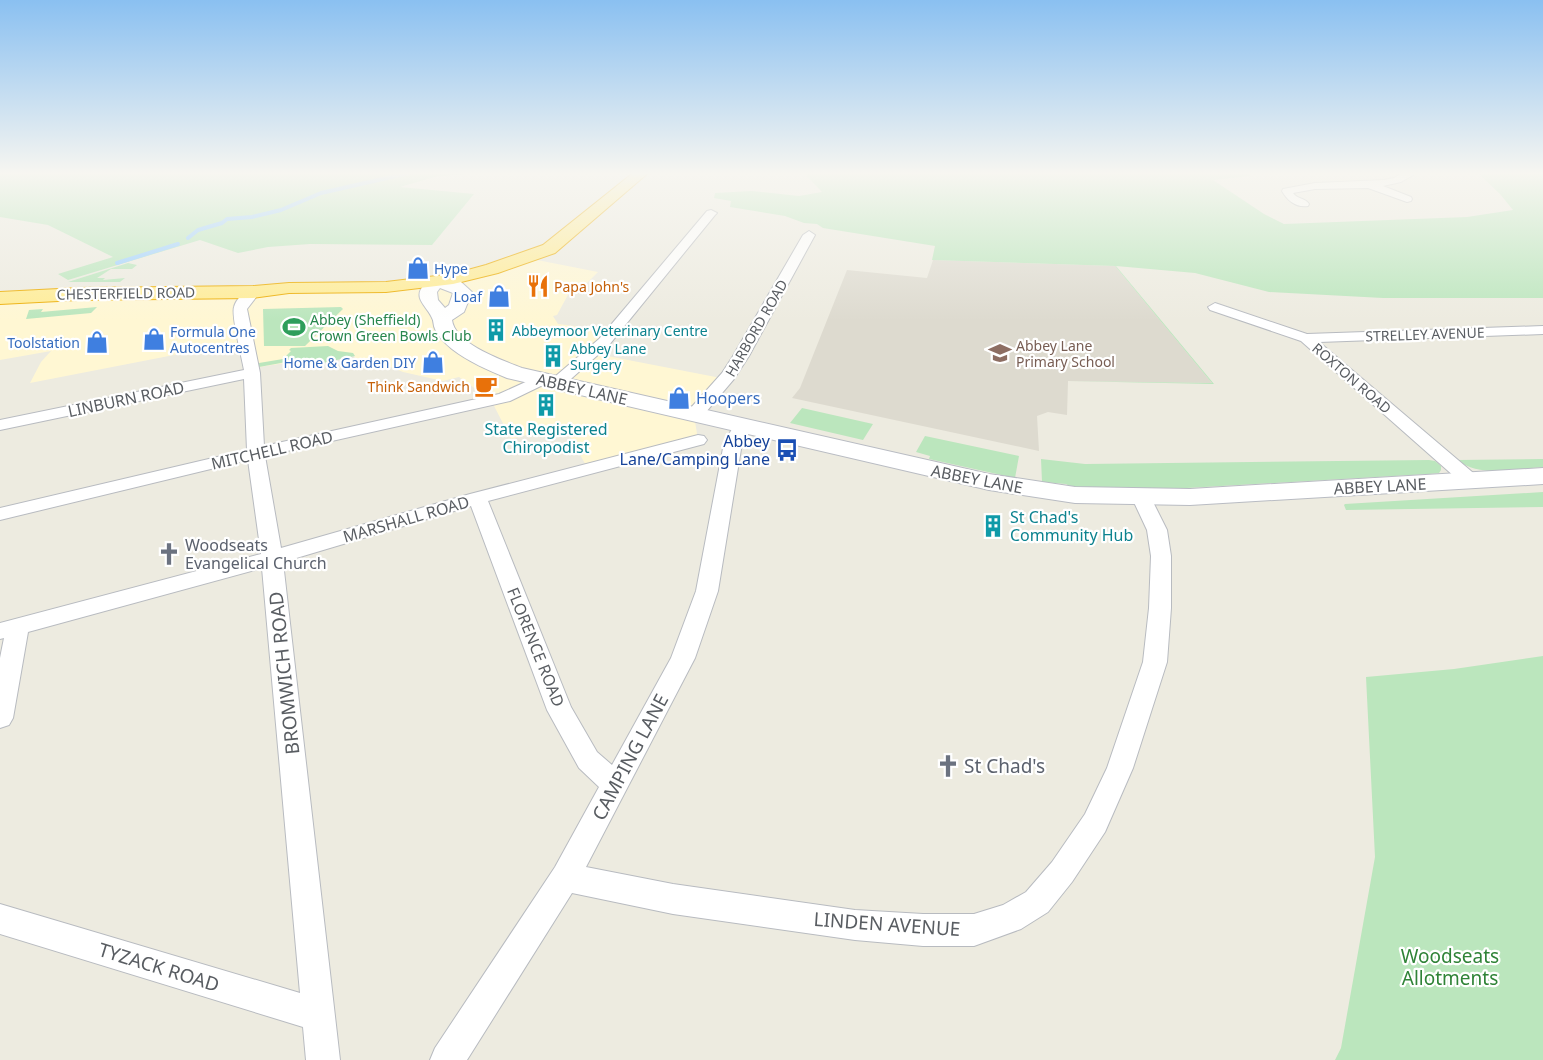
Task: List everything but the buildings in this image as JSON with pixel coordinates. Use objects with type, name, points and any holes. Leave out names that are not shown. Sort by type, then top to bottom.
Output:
[{"type":"highway","points":[[432,289],[460,289],[489,281],[523,268],[540,259],[581,222]]},
{"type":"highway","points":[[432,289],[549,249]]},
{"type":"highway","name":"CHESTERFIELD ROAD","points":[[0,298],[78,294],[253,292],[281,296],[432,289]]},
{"type":"main road","name":"ABBEY LANE","points":[[432,289],[430,303],[442,319],[445,331],[479,358],[515,373],[998,484],[1074,495],[1142,498],[1190,497],[1543,476]]},
{"type":"main road","points":[[442,319],[457,308],[463,292],[460,289]]},
{"type":"street","name":"MITCHELL ROAD","points":[[0,514],[256,453],[504,398],[549,382],[609,336],[704,222]]},
{"type":"street","name":"HARBORD ROAD","points":[[694,415],[728,376],[741,356],[809,235]]},
{"type":"street","name":"BROMWICH ROAD","points":[[253,292],[243,302],[240,309],[252,373],[256,453],[272,558],[323,1060]]},
{"type":"street","name":"ROXTON ROAD","points":[[1215,307],[1306,338],[1470,481]]},
{"type":"street","name":"STRELLEY AVENUE","points":[[1306,338],[1543,330]]},
{"type":"street","name":"LINBURN ROAD","points":[[0,426],[252,373]]},
{"type":"street","name":"CAMPING LANE","points":[[447,1060],[565,877],[683,658],[707,591],[733,444],[742,426]]},
{"type":"street","name":"MARSHALL ROAD","points":[[9,629],[272,558],[477,498],[698,440]]},
{"type":"street","name":"FLORENCE ROAD","points":[[477,498],[560,710],[588,760],[615,784]]},
{"type":"street","name":"LINDEN AVENUE","points":[[565,877],[673,899],[855,925],[923,930],[974,930],[1010,918],[1037,902],[1062,872],[1095,823],[1120,768],[1155,662],[1160,608],[1161,556],[1157,530],[1142,498]]},
{"type":"street","points":[[0,718],[9,629]]},
{"type":"street","name":"TYZACK ROAD","points":[[0,919],[318,1015]]},
{"type":"shaded area","points":[[527,258],[598,272],[578,292],[570,291],[557,315],[553,316],[558,324],[614,331],[592,353],[726,379],[694,415],[698,440],[588,469],[564,426],[511,439],[491,400],[459,377],[443,381],[403,372],[388,366],[356,361],[353,353],[259,367],[246,341],[30,383],[41,362],[51,351],[0,360],[0,298],[419,288],[457,282]]},
{"type":"shaded area","name":"Abbey Lane Primary School","points":[[933,260],[1115,266],[1212,383],[1068,381],[1067,415],[1048,412],[1037,416],[1039,451],[792,398],[800,388],[847,270],[927,278]]},
{"type":"green space","points":[[33,222],[451,222],[432,245],[310,244],[268,247],[238,253],[200,240],[68,280],[58,274],[113,257],[48,225]]},
{"type":"green space","points":[[803,222],[1281,222],[1284,224],[1543,222],[1543,298],[1383,298],[1269,292],[1195,273],[1116,266],[1214,384],[1067,381],[1212,383],[1115,266],[932,260],[935,246],[823,228],[817,224]]},
{"type":"green space","points":[[128,263],[137,265],[132,269],[111,269],[97,278],[105,278],[103,280],[125,278],[120,282],[68,282]]},
{"type":"green space","points":[[97,307],[91,313],[26,319],[29,310],[43,309],[41,312]]},
{"type":"green space","name":"Abbey (Sheffield) Crown Green Bowls Club","points":[[341,307],[343,309],[305,346],[264,346],[263,309]]},
{"type":"green space","points":[[328,346],[338,351],[353,353],[355,356],[295,369],[292,361],[259,367],[259,363],[283,359],[291,351],[289,350],[291,348]]},
{"type":"green space","points":[[802,408],[873,424],[863,440],[790,423]]},
{"type":"green space","points":[[925,436],[1019,456],[1015,478],[929,459],[930,456],[916,452]]},
{"type":"green space","points":[[1041,459],[1085,464],[1429,460],[1435,461],[1441,466],[1441,470],[1439,473],[1429,474],[1119,492],[1075,489],[1066,484],[1042,482]]},
{"type":"green space","points":[[1543,459],[1543,467],[1498,471],[1476,469],[1466,466],[1457,460]]},
{"type":"green space","points":[[1543,492],[1543,507],[1346,510],[1344,505],[1345,504]]},
{"type":"green space","name":"Woodseats Allotments","points":[[1543,656],[1543,1060],[1335,1060],[1341,1048],[1375,857],[1366,677],[1454,669]]},
{"type":"waterway","points":[[188,238],[198,230],[223,222]]},
{"type":"waterway","points":[[117,263],[178,244]]},
{"type":"place","name":"Hype","points":[[418,268]]},
{"type":"place","name":"Papa John's","points":[[538,286]]},
{"type":"place","name":"Loaf","points":[[499,296]]},
{"type":"place","name":"Abbey (Sheffield) Crown Green Bowls Club","points":[[294,327]]},
{"type":"place","name":"Abbeymoor Veterinary Centre","points":[[496,330]]},
{"type":"place","name":"Formula One Autocentres","points":[[154,339]]},
{"type":"place","name":"Toolstation","points":[[97,342]]},
{"type":"place","name":"Abbey Lane Primary School","points":[[1000,353]]},
{"type":"place","name":"Abbey Lane Surgery","points":[[553,356]]},
{"type":"place","name":"Home & Garden DIY","points":[[433,362]]},
{"type":"place","name":"Think Sandwich","points":[[486,386]]},
{"type":"place","name":"Hoopers","points":[[679,398]]},
{"type":"place","name":"State Registered Chiropodist","points":[[546,405]]},
{"type":"place","name":"Abbey Lane/Camping Lane","points":[[787,450]]},
{"type":"place","name":"St Chad's Community Hub","points":[[993,526]]},
{"type":"place","name":"Woodseats Evangelical Church","points":[[169,554]]},
{"type":"place","name":"St Chad's","points":[[948,766]]}]
